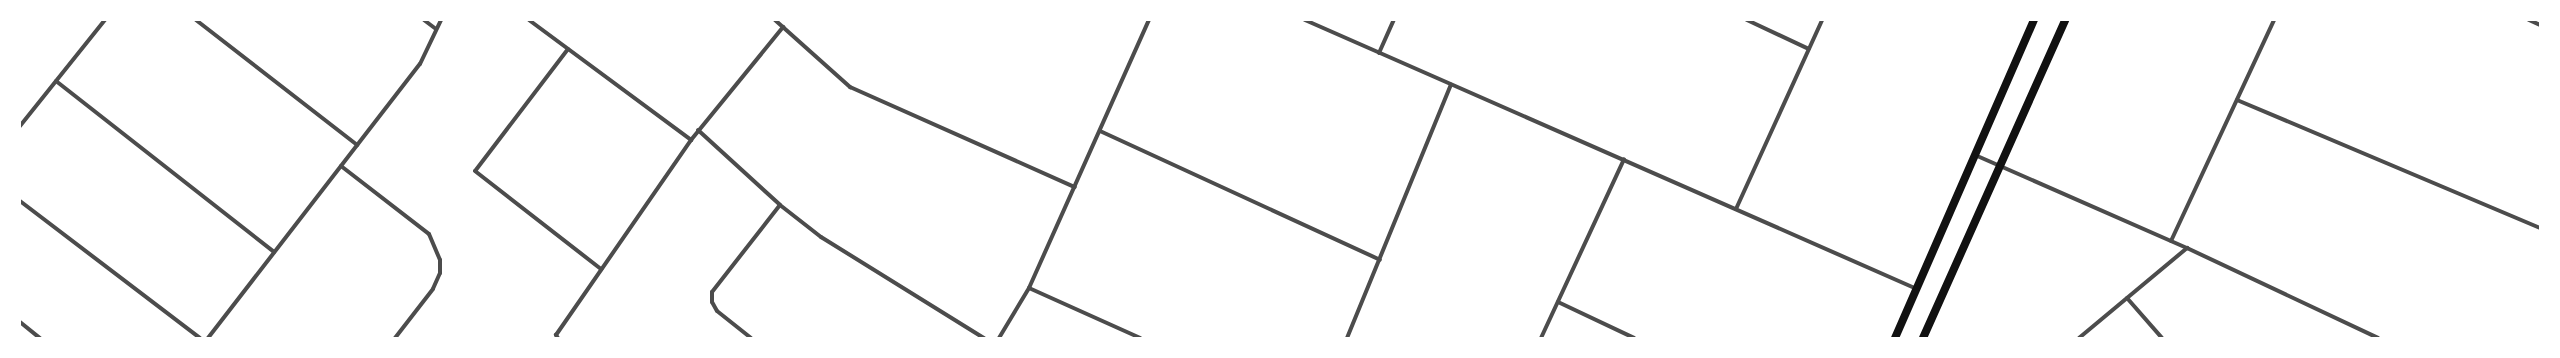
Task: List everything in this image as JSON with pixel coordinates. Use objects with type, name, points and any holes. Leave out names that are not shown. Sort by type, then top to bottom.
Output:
[{"type":"main road","points":[[1895,338],[2034,20]]},
{"type":"main road","points":[[1923,338],[2065,20]]},
{"type":"street","points":[[20,126],[105,20]]},
{"type":"street","points":[[196,20],[357,145]]},
{"type":"street","points":[[424,20],[436,29]]},
{"type":"street","points":[[208,338],[420,64],[441,20]]},
{"type":"street","points":[[529,20],[691,140]]},
{"type":"street","points":[[775,20],[850,87],[1075,187]]},
{"type":"street","points":[[999,338],[1029,288],[1149,20]]},
{"type":"street","points":[[1305,20],[1917,289]]},
{"type":"street","points":[[1380,53],[1394,20]]},
{"type":"street","points":[[1747,20],[1809,49]]},
{"type":"street","points":[[1736,209],[1822,20]]},
{"type":"street","points":[[2171,241],[2274,20]]},
{"type":"street","points":[[2529,20],[2540,25]]},
{"type":"street","points":[[558,338],[556,336],[601,269],[698,130],[783,27]]},
{"type":"street","points":[[568,49],[475,171],[601,269]]},
{"type":"street","points":[[56,81],[274,252]]},
{"type":"street","points":[[1347,338],[1451,84]]},
{"type":"street","points":[[2237,100],[2540,228]]},
{"type":"street","points":[[698,130],[780,205],[821,237],[984,338]]},
{"type":"street","points":[[1100,131],[1380,260]]},
{"type":"street","points":[[1975,155],[2187,248],[2378,338]]},
{"type":"street","points":[[1542,338],[1624,160]]},
{"type":"street","points":[[342,166],[429,234],[440,260],[440,273],[433,289],[395,338]]},
{"type":"street","points":[[20,201],[200,338]]},
{"type":"street","points":[[751,338],[717,311],[712,302],[712,292],[780,205]]},
{"type":"street","points":[[2079,338],[2187,248]]},
{"type":"street","points":[[1029,288],[1140,338]]},
{"type":"street","points":[[2127,298],[2162,338]]},
{"type":"street","points":[[1558,302],[1634,338]]},
{"type":"street","points":[[20,322],[40,338]]}]
